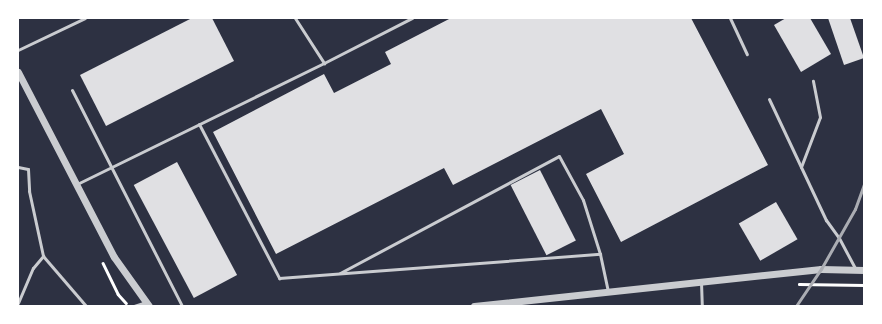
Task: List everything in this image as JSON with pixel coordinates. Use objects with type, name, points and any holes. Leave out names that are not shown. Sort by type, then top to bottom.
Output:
[{"type":"street","points":[[18,72],[114,256],[148,304]]},
{"type":"street","points":[[474,306],[821,269],[864,270]]},
{"type":"lane","points":[[18,50],[85,18]]},
{"type":"lane","points":[[295,18],[324,64]]},
{"type":"lane","points":[[76,184],[324,64],[412,18]]},
{"type":"lane","points":[[730,18],[747,54]]},
{"type":"lane","points":[[801,167],[820,117],[812,81]]},
{"type":"lane","points":[[72,90],[182,306]]},
{"type":"lane","points":[[769,99],[826,220],[839,238],[856,270]]},
{"type":"lane","points":[[199,124],[279,278],[600,254]]},
{"type":"lane","points":[[339,274],[559,156],[583,200],[600,254],[608,292]]},
{"type":"lane","points":[[18,168],[28,169],[29,191],[43,256],[86,306]]},
{"type":"lane","points":[[18,303],[33,268],[43,256]]},
{"type":"lane","points":[[701,282],[702,306]]},
{"type":"lane","points":[[134,306],[148,304]]},
{"type":"building","points":[[192,18],[212,18],[234,61],[106,126],[80,75]]},
{"type":"building","points":[[451,18],[691,18],[768,165],[621,242],[586,174],[624,154],[601,109],[453,185],[444,168],[276,254],[213,132],[324,74],[334,93],[391,64],[385,52]]},
{"type":"building","points":[[786,18],[810,18],[831,54],[801,72],[774,25]]},
{"type":"building","points":[[828,18],[850,18],[864,58],[844,65]]},
{"type":"building","points":[[177,162],[237,275],[194,298],[134,185]]},
{"type":"building","points":[[540,170],[576,240],[546,255],[511,185]]},
{"type":"building","points":[[776,202],[798,239],[760,261],[739,224]]},
{"type":"railway","points":[[796,306],[821,269],[855,209],[864,184]]}]
